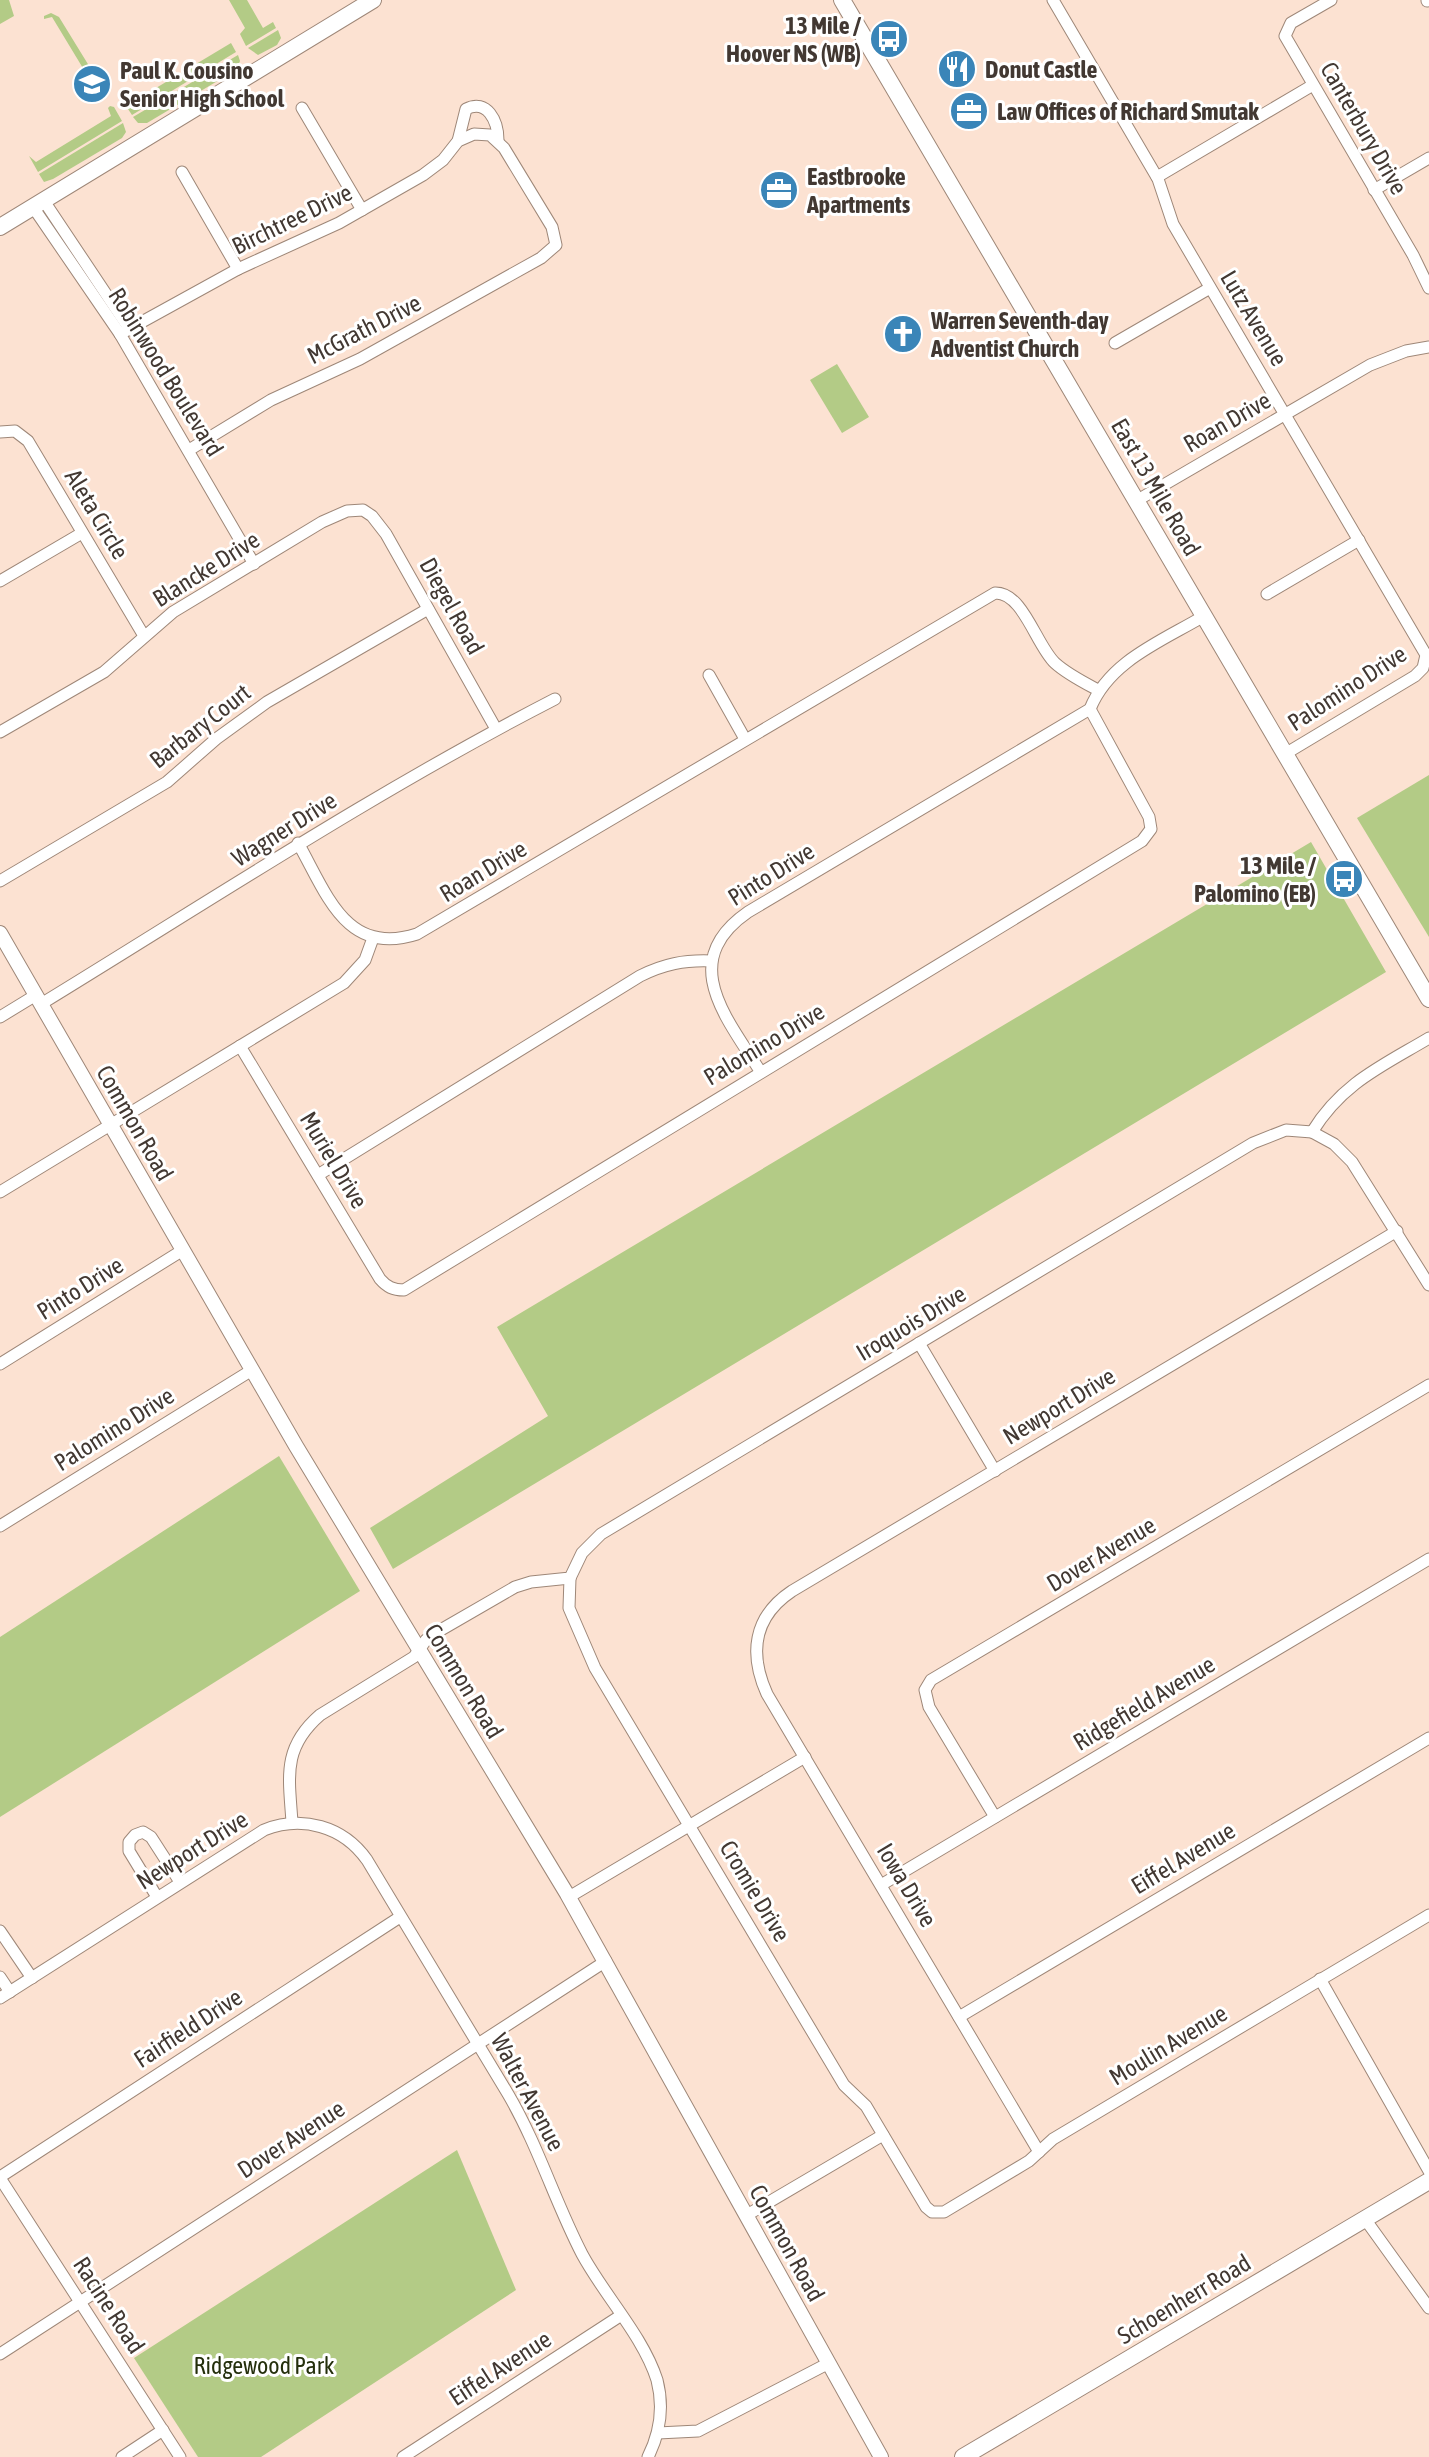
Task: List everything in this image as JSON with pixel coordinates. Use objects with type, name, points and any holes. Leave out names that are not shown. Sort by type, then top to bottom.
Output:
[{"type":"main road","points":[[0,227],[373,0]]},
{"type":"main road","name":"East 13 Mile Road","points":[[842,0],[1429,999]]},
{"type":"main road","name":"Schoenherr Road","points":[[963,2457],[1429,2181]]},
{"type":"street","name":"Lutz Avenue","points":[[1053,0],[1157,177],[1170,217],[1210,288],[1426,655]]},
{"type":"street","name":"Canterbury Drive","points":[[1331,0],[1291,23],[1285,33],[1287,40],[1413,255],[1429,288]]},
{"type":"street","points":[[1157,177],[1313,85]]},
{"type":"street","points":[[458,141],[466,109],[477,105],[484,107],[492,118],[498,130],[498,140]]},
{"type":"street","points":[[302,108],[362,210]]},
{"type":"street","name":"Birchtree Drive","points":[[125,332],[238,269],[362,210],[434,168],[458,141],[474,134],[490,135],[498,140]]},
{"type":"street","name":"McGrath Drive","points":[[189,450],[271,400],[360,359],[415,329],[541,258],[556,245],[552,227],[498,140]]},
{"type":"street","points":[[1374,190],[1429,158]]},
{"type":"street","points":[[182,172],[238,269]]},
{"type":"street","name":"Robinwood Boulevard","points":[[38,204],[125,332],[254,564]]},
{"type":"street","points":[[1115,343],[1210,288]]},
{"type":"street","name":"Roan Drive","points":[[1136,501],[1370,365],[1406,351],[1429,347]]},
{"type":"street","name":"Aleta Circle","points":[[0,432],[15,431],[28,441],[144,636]]},
{"type":"street","name":"Blancke Drive","points":[[0,732],[104,672],[173,612],[322,522],[347,511],[363,510]]},
{"type":"street","name":"Diegel Road","points":[[363,510],[386,534],[496,729]]},
{"type":"street","points":[[0,581],[82,533]]},
{"type":"street","points":[[1267,594],[1359,540]]},
{"type":"street","name":"Roan Drive","points":[[373,938],[406,938],[429,929],[985,597],[1004,593],[1016,603],[1053,662],[1098,690]]},
{"type":"street","name":"Barbary Court","points":[[0,881],[167,782],[216,739],[267,702],[428,609]]},
{"type":"street","points":[[1090,709],[1109,675],[1204,616]]},
{"type":"street","name":"Palomino Drive","points":[[1285,754],[1415,676],[1423,668],[1426,655]]},
{"type":"street","points":[[709,675],[745,739]]},
{"type":"street","name":"Wagner Drive","points":[[0,1017],[38,1000],[168,928],[298,843],[496,729],[555,699]]},
{"type":"street","name":"Palomino Drive","points":[[395,1290],[415,1284],[760,1071],[1134,847],[1151,829],[1146,810],[1090,709]]},
{"type":"street","name":"Pinto Drive","points":[[711,961],[725,931],[748,912],[1090,709]]},
{"type":"street","points":[[0,1192],[344,983],[365,960],[373,938],[355,930],[339,914],[298,843]]},
{"type":"street","name":"Common Road","points":[[0,933],[252,1370],[606,1961],[881,2457]]},
{"type":"street","points":[[318,1175],[640,976],[672,963],[711,961],[714,994],[760,1071]]},
{"type":"street","points":[[1429,1038],[1347,1087],[1325,1110],[1312,1132],[1334,1144],[1348,1157],[1429,1285]]},
{"type":"street","name":"Muriel Drive","points":[[240,1046],[380,1279],[395,1290]]},
{"type":"street","name":"Iroquois Drive","points":[[570,1578],[582,1553],[601,1534],[1265,1136],[1286,1130],[1312,1132]]},
{"type":"street","name":"Newport Drive","points":[[759,1634],[767,1615],[786,1595],[1397,1231]]},
{"type":"street","name":"Pinto Drive","points":[[0,1364],[183,1250]]},
{"type":"street","points":[[919,1343],[995,1471]]},
{"type":"street","name":"Palomino Drive","points":[[0,1526],[252,1370]]},
{"type":"street","name":"Dover Avenue","points":[[995,1817],[929,1707],[925,1690],[931,1680],[1429,1385]]},
{"type":"street","name":"Ridgefield Avenue","points":[[881,1885],[1429,1559]]},
{"type":"street","points":[[292,1822],[290,1759],[307,1727],[320,1715],[414,1657],[426,1640],[510,1589],[531,1582],[570,1578]]},
{"type":"street","name":"Cromie Drive","points":[[570,1578],[569,1608],[589,1656],[844,2085],[866,2106],[926,2207],[932,2212]]},
{"type":"street","name":"Iowa Drive","points":[[759,1634],[756,1651],[759,1676],[1039,2152]]},
{"type":"street","name":"Eiffel Avenue","points":[[959,2017],[1429,1738]]},
{"type":"street","points":[[569,1897],[805,1757]]},
{"type":"street","name":"Newport Drive","points":[[5,1995],[251,1837],[292,1822]]},
{"type":"street","name":"Walter Avenue","points":[[292,1822],[327,1828],[353,1844],[367,1860],[478,2044],[521,2117],[580,2250],[649,2360],[657,2381],[658,2433]]},
{"type":"street","points":[[157,1897],[129,1851],[129,1842],[135,1835],[143,1832],[151,1837],[180,1882]]},
{"type":"street","name":"Moulin Avenue","points":[[932,2212],[947,2210],[1026,2163],[1053,2139],[1429,1915]]},
{"type":"street","name":"Fairfield Drive","points":[[0,2177],[400,1917]]},
{"type":"street","points":[[0,1931],[32,1978]]},
{"type":"street","name":"Dover Avenue","points":[[0,2354],[606,1961]]},
{"type":"street","points":[[0,1977],[5,1995]]},
{"type":"street","points":[[1320,1979],[1429,2171]]},
{"type":"street","points":[[747,2215],[883,2135]]},
{"type":"street","name":"Racine Road","points":[[0,2177],[180,2457]]},
{"type":"street","points":[[1365,2219],[1429,2308]]},
{"type":"street","name":"Eiffel Avenue","points":[[403,2457],[620,2316]]},
{"type":"street","points":[[648,2457],[658,2433],[698,2431],[829,2363]]},
{"type":"street","points":[[122,2457],[163,2430]]},
{"type":"green space","points":[[0,0],[9,0],[14,16],[0,24]]},
{"type":"green space","points":[[229,0],[247,0],[263,28],[273,22],[276,28],[246,46],[240,34],[245,28]]},
{"type":"green space","points":[[51,13],[59,17],[102,87],[104,94],[101,98],[52,17],[44,19]]},
{"type":"green space","points":[[278,30],[281,38],[277,45],[258,55],[248,48]]},
{"type":"green space","points":[[231,43],[236,52],[132,115],[126,106]]},
{"type":"green space","points":[[238,55],[240,61],[236,70],[147,123],[138,123],[133,117]]},
{"type":"green space","points":[[110,106],[114,107],[122,121],[38,172],[29,156],[36,162],[111,116]]},
{"type":"green space","points":[[123,123],[126,132],[122,138],[44,182],[39,174]]},
{"type":"green space","points":[[837,364],[869,417],[842,433],[810,380]]},
{"type":"green space","points":[[1429,775],[1429,937],[1357,818]]},
{"type":"green space","points":[[1311,842],[1386,972],[393,1569],[370,1528],[548,1416],[497,1327]]},
{"type":"green space","points":[[279,1456],[360,1591],[0,1817],[0,1637]]},
{"type":"green space","name":"Ridgewood Park","points":[[457,2150],[516,2290],[261,2457],[198,2457],[134,2358]]},
{"type":"place","name":"13 Mile / Hoover NS (WB)","points":[[889,39]]},
{"type":"place","name":"Donut Castle","points":[[957,69]]},
{"type":"place","name":"Paul K. Cousino Senior High School","points":[[92,84]]},
{"type":"place","name":"Law Offices of Richard Smutak","points":[[969,111]]},
{"type":"place","name":"Eastbrooke Apartments","points":[[779,190]]},
{"type":"place","name":"Warren Seventh-day Adventist Church","points":[[903,334]]},
{"type":"place","name":"13 Mile / Palomino (EB)","points":[[1344,879]]}]
